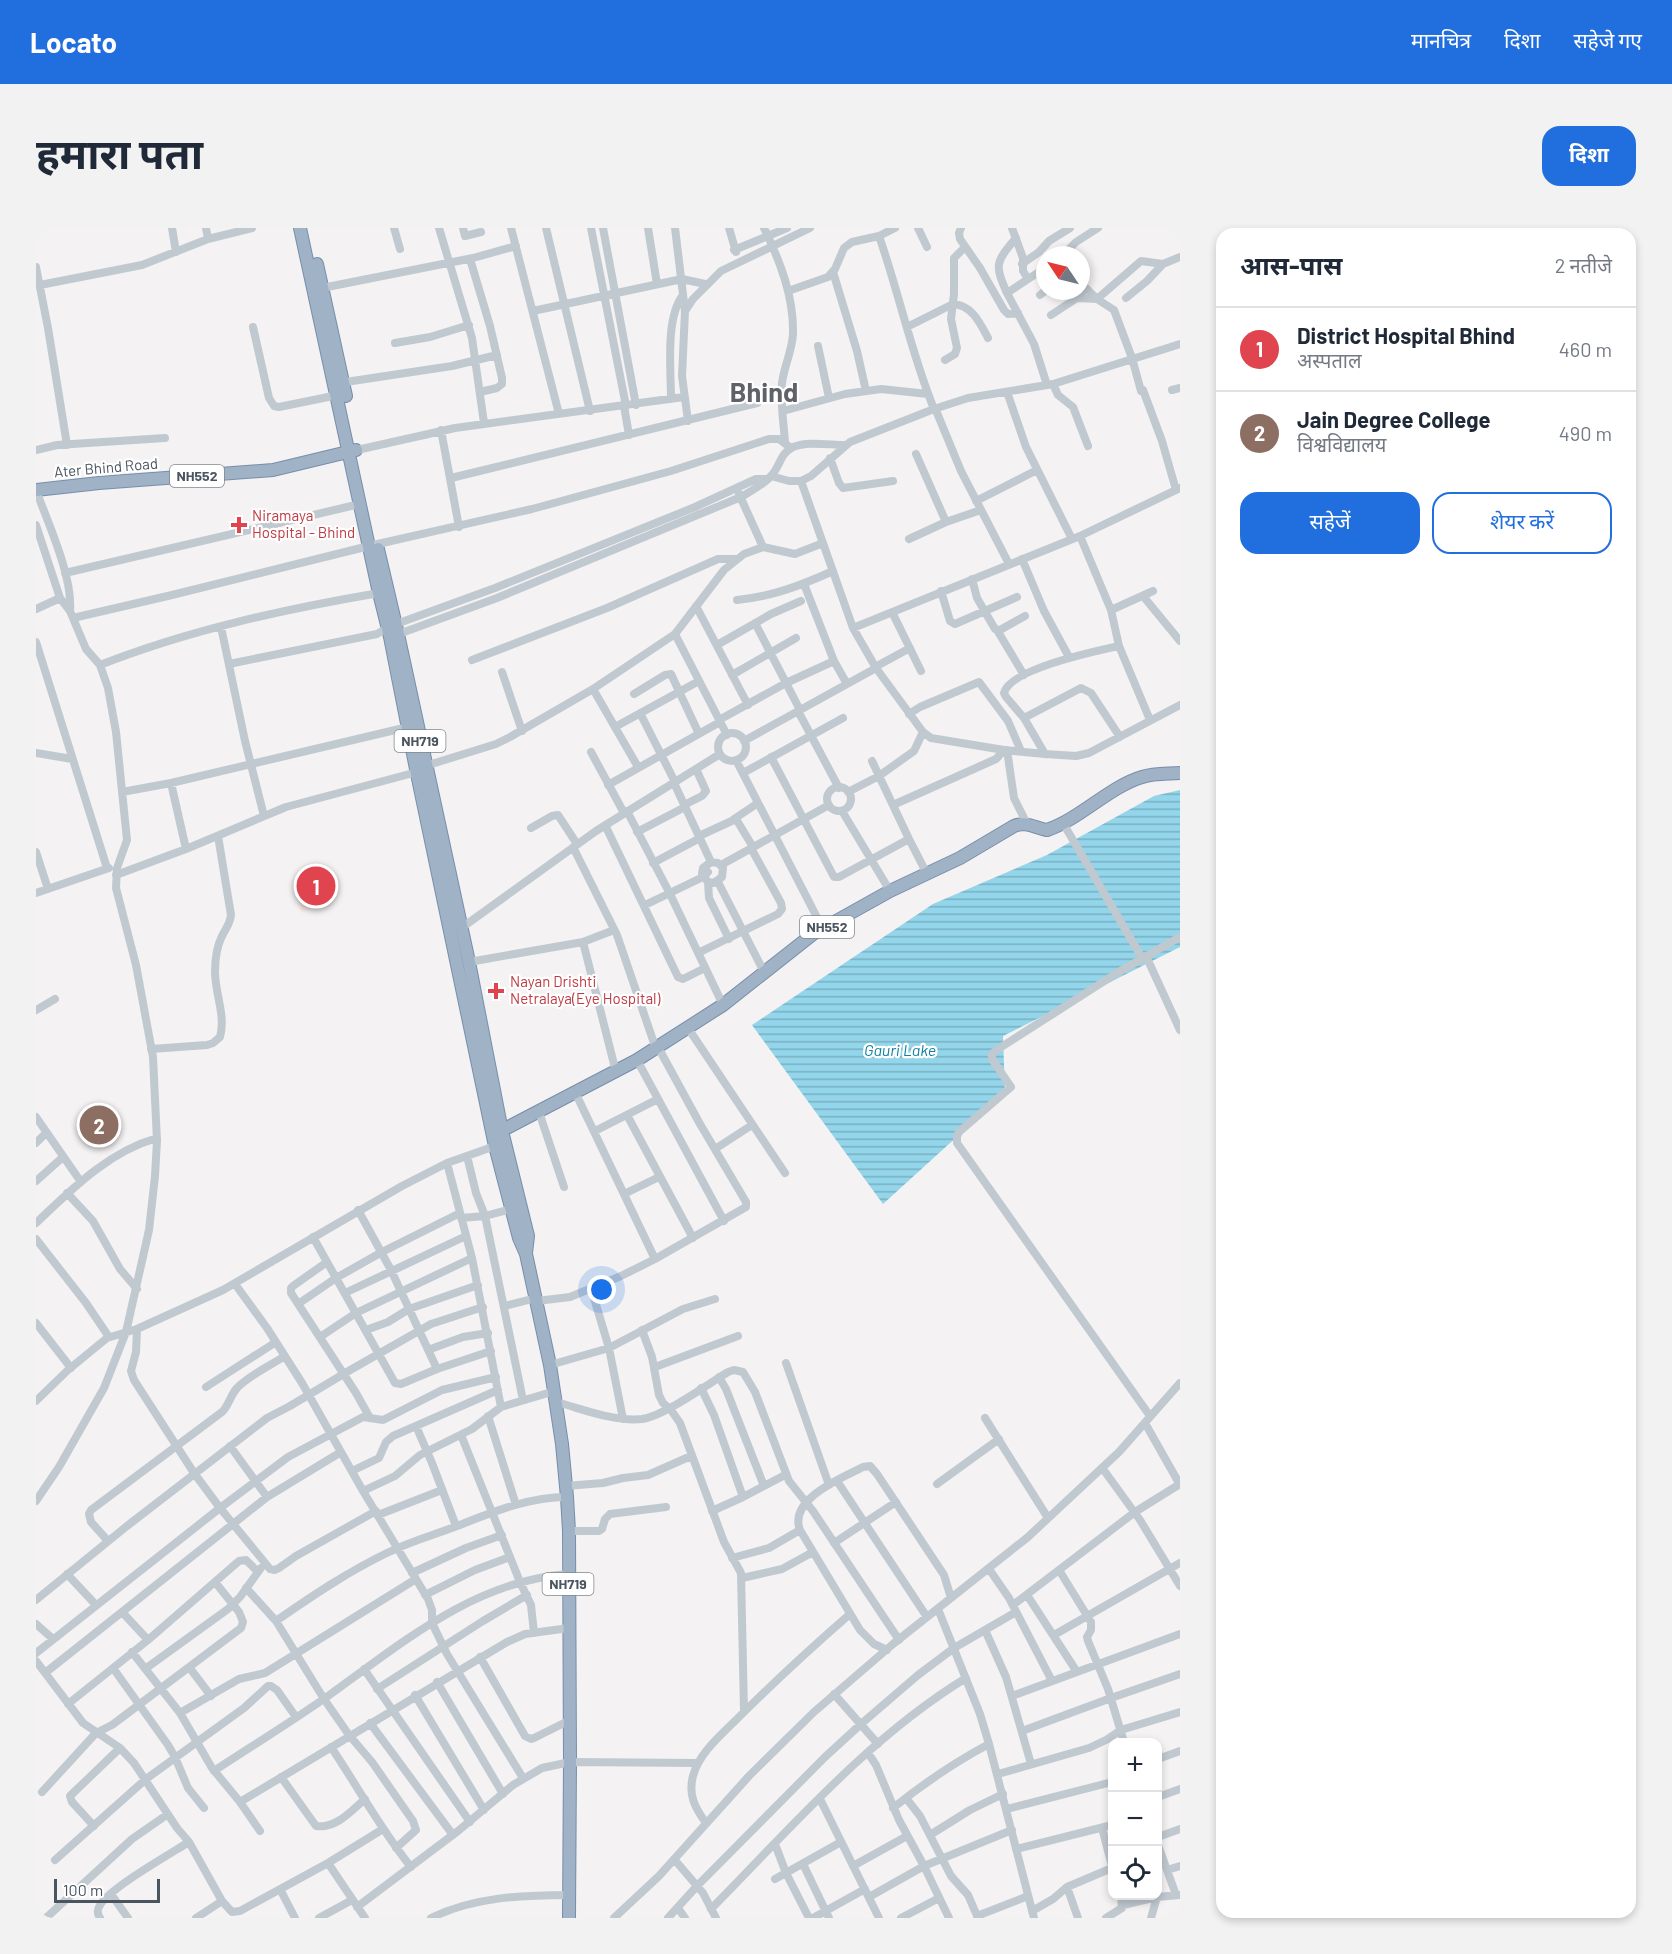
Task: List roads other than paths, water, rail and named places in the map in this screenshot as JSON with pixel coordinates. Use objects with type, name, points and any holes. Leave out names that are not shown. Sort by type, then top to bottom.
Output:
[{"type":"highway","name":"NH719","points":[[300,228],[340,389]]},
{"type":"highway","name":"NH719","points":[[308,228],[322,288],[353,451],[393,631],[419,769]]},
{"type":"highway","name":"NH719","points":[[353,451],[360,504],[373,545],[379,593],[393,631],[408,727],[456,932],[511,1209],[526,1254],[537,1300],[555,1397],[569,1531],[569,1918]]},
{"type":"highway","name":"Ater Bhind Road","points":[[36,490],[273,470],[353,451]]},
{"type":"highway","name":"NH552","points":[[497,1137],[575,1092],[638,1060],[723,1005],[799,945],[890,891],[960,858],[1021,823],[1047,830],[1141,777],[1180,773]]},
{"type":"highway","name":"NH719","points":[[456,932],[469,962],[497,1137],[528,1236],[526,1254]]},
{"type":"street","points":[[172,228],[176,252]]},
{"type":"street","points":[[206,228],[208,239]]},
{"type":"street","points":[[40,285],[142,265],[208,239],[252,228]]},
{"type":"street","points":[[394,228],[400,249]]},
{"type":"street","points":[[439,228],[469,325],[484,423]]},
{"type":"street","points":[[463,228],[465,236],[481,232]]},
{"type":"street","points":[[511,228],[559,414]]},
{"type":"street","points":[[546,228],[590,411]]},
{"type":"street","points":[[591,228],[629,435]]},
{"type":"street","points":[[603,228],[636,405]]},
{"type":"street","points":[[648,228],[657,284]]},
{"type":"street","points":[[675,228],[684,303],[677,362],[677,398],[683,422]]},
{"type":"street","points":[[729,228],[738,256]]},
{"type":"street","points":[[229,664],[393,631],[497,598],[741,497],[758,487],[768,478],[788,446],[782,387],[793,333],[788,291],[781,267],[764,228]]},
{"type":"street","points":[[738,256],[771,241],[787,228]]},
{"type":"street","points":[[677,398],[677,362],[671,322],[675,306],[684,303],[738,256],[771,241],[810,228]]},
{"type":"street","points":[[788,291],[824,279],[833,272],[843,248],[848,244],[879,236],[895,228]]},
{"type":"street","points":[[918,228],[927,247]]},
{"type":"street","points":[[961,228],[959,236],[964,247],[980,268],[1004,310],[1008,314],[1018,313]]},
{"type":"street","points":[[1012,228],[1023,258],[1023,271],[1028,279]]},
{"type":"street","points":[[1022,264],[1039,252],[1046,243],[1070,228]]},
{"type":"street","points":[[1072,246],[1098,228]]},
{"type":"street","points":[[879,236],[928,394],[953,454],[1009,564]]},
{"type":"street","points":[[1016,238],[999,263],[1000,277],[1034,344],[1050,384],[1075,411],[1088,446]]},
{"type":"street","points":[[322,288],[470,259],[516,246]]},
{"type":"street","points":[[945,360],[955,354],[957,348],[951,319],[954,258],[964,247]]},
{"type":"street","points":[[1126,298],[1163,264],[1180,257]]},
{"type":"street","points":[[470,259],[502,378],[502,384],[497,388],[480,392]]},
{"type":"street","points":[[1090,299],[1097,299],[1141,261],[1163,264]]},
{"type":"street","points":[[36,267],[67,445]]},
{"type":"street","points":[[833,272],[867,391]]},
{"type":"street","points":[[1007,293],[1036,274]]},
{"type":"street","points":[[533,311],[682,279],[705,284]]},
{"type":"street","points":[[853,628],[1076,538],[1178,489],[1113,310],[1090,291]]},
{"type":"street","points":[[1051,315],[1074,300]]},
{"type":"street","points":[[907,327],[953,304],[960,304],[969,309],[988,338]]},
{"type":"street","points":[[395,343],[430,338],[469,325]]},
{"type":"street","points":[[253,327],[269,398],[274,406],[279,408],[340,389],[476,362],[497,355]]},
{"type":"street","points":[[393,631],[756,479],[801,481],[811,476],[845,445],[934,408],[968,398],[1050,384],[1180,344]]},
{"type":"street","points":[[818,346],[829,398]]},
{"type":"street","points":[[783,411],[829,398],[867,391],[894,389],[928,394]]},
{"type":"street","points":[[1007,392],[1037,470],[1076,538],[1111,610],[1119,646],[1150,720]]},
{"type":"street","points":[[353,451],[441,430],[677,398]]},
{"type":"street","points":[[451,478],[757,403]]},
{"type":"street","points":[[441,430],[459,527]]},
{"type":"street","points":[[36,450],[45,447],[165,438]]},
{"type":"street","points":[[72,615],[172,595],[373,545],[542,507],[683,467],[769,439],[779,439],[788,446],[845,445]]},
{"type":"street","points":[[916,454],[946,522]]},
{"type":"street","points":[[830,458],[843,488],[893,481]]},
{"type":"street","points":[[976,501],[1037,470]]},
{"type":"street","points":[[801,481],[853,628],[876,667],[909,714],[923,732],[931,738],[1005,750],[1076,756],[1089,753],[1180,705]]},
{"type":"street","points":[[736,488],[763,547]]},
{"type":"street","points":[[36,490],[71,592],[72,615]]},
{"type":"street","points":[[65,573],[360,504]]},
{"type":"street","points":[[909,539],[946,522],[981,510]]},
{"type":"street","points":[[36,525],[60,598],[72,615],[86,649],[100,665],[108,688],[116,732],[126,840],[116,872],[116,888],[136,965],[151,1049],[157,1138],[149,1230],[126,1332],[104,1388],[36,1501]]},
{"type":"street","points":[[36,893],[107,868],[116,872],[186,849],[286,807],[419,769],[496,744],[593,689],[675,634],[724,570],[750,550],[763,547],[795,554],[823,543]]},
{"type":"street","points":[[472,660],[607,608],[718,559],[736,559]]},
{"type":"street","points":[[1022,559],[1041,605],[1069,657]]},
{"type":"street","points":[[737,600],[764,597],[804,584],[833,571]]},
{"type":"street","points":[[972,579],[977,598],[1024,675]]},
{"type":"street","points":[[804,584],[834,661],[847,684]]},
{"type":"street","points":[[941,591],[952,623],[958,624],[1017,597]]},
{"type":"street","points":[[1111,610],[1152,591]]},
{"type":"street","points":[[100,665],[146,647],[221,627],[308,606],[379,593]]},
{"type":"street","points":[[1143,596],[1180,641]]},
{"type":"street","points":[[36,608],[60,598]]},
{"type":"street","points":[[717,645],[754,623],[801,601]]},
{"type":"street","points":[[696,606],[748,705]]},
{"type":"street","points":[[892,612],[921,671]]},
{"type":"street","points":[[997,630],[1026,616]]},
{"type":"street","points":[[754,623],[839,788]]},
{"type":"street","points":[[221,627],[264,816]]},
{"type":"street","points":[[675,634],[727,735]]},
{"type":"street","points":[[732,675],[796,639]]},
{"type":"street","points":[[36,642],[107,868]]},
{"type":"street","points":[[1045,754],[1024,718],[1006,697],[1004,691],[1016,679],[1069,657],[1119,646]]},
{"type":"street","points":[[744,741],[910,648]]},
{"type":"street","points":[[608,785],[786,683],[834,661]]},
{"type":"street","points":[[502,672],[522,731]]},
{"type":"street","points":[[634,694],[668,674],[672,676],[699,734]]},
{"type":"street","points":[[615,727],[699,681]]},
{"type":"street","points":[[909,714],[979,682],[1008,721],[1021,751]]},
{"type":"street","points":[[1024,718],[1081,688],[1090,693],[1120,737]]},
{"type":"street","points":[[593,689],[638,767]]},
{"type":"street","points":[[640,713],[675,782],[712,870],[764,972]]},
{"type":"street","points":[[743,773],[843,718]]},
{"type":"street","points":[[122,792],[171,783],[408,727]]},
{"type":"street","points":[[848,792],[879,776],[914,751],[923,732]]},
{"type":"street","points":[[727,735],[738,735],[744,741],[745,752],[736,760],[729,761],[720,754],[719,743],[727,735]]},
{"type":"street","points":[[892,805],[996,759],[1005,750]]},
{"type":"street","points":[[1005,750],[1014,798],[1027,824]]},
{"type":"street","points":[[591,752],[608,785],[638,832],[723,1005]]},
{"type":"street","points":[[36,753],[72,759]]},
{"type":"street","points":[[456,932],[604,825],[720,754]]},
{"type":"street","points":[[771,757],[802,820],[834,877],[839,877],[909,839]]},
{"type":"street","points":[[736,760],[823,929]]},
{"type":"street","points":[[872,761],[927,873]]},
{"type":"street","points":[[638,832],[702,796],[706,791],[696,769]]},
{"type":"street","points":[[171,783],[186,849]]},
{"type":"street","points":[[839,788],[848,792],[850,798],[849,805],[842,811],[835,810],[827,801],[828,794],[833,789],[839,788]]},
{"type":"street","points":[[654,863],[734,819],[758,803]]},
{"type":"street","points":[[645,905],[670,894],[829,805]]},
{"type":"street","points":[[842,811],[890,891]]},
{"type":"street","points":[[505,1306],[537,1300],[564,1299],[591,1288],[656,1259],[745,1209],[747,1205],[657,1048],[614,930],[558,815],[531,828]]},
{"type":"street","points":[[698,953],[744,932],[778,914],[782,909],[740,822],[734,819]]},
{"type":"street","points":[[1063,823],[1136,948],[1144,957],[1180,1030]]},
{"type":"street","points":[[604,825],[645,905],[678,977],[683,979],[705,968]]},
{"type":"street","points":[[151,1049],[207,1045],[220,1037],[222,1027],[215,965],[221,938],[231,922],[231,915],[218,836]]},
{"type":"street","points":[[36,852],[48,889]]},
{"type":"street","points":[[712,870],[723,874],[718,882]]},
{"type":"street","points":[[712,870],[709,898],[729,939]]},
{"type":"street","points":[[469,962],[583,942],[614,930]]},
{"type":"street","points":[[1150,1416],[956,1139],[959,1132],[1011,1087],[992,1059],[994,1051],[1180,937]]},
{"type":"street","points":[[583,942],[616,1072]]},
{"type":"street","points":[[36,1010],[56,999]]},
{"type":"street","points":[[688,1028],[785,1173]]},
{"type":"street","points":[[638,1060],[724,1221]]},
{"type":"street","points":[[575,1092],[656,1259]]},
{"type":"street","points":[[595,1131],[658,1099]]},
{"type":"street","points":[[539,1112],[564,1187]]},
{"type":"street","points":[[627,1115],[693,1238]]},
{"type":"street","points":[[36,1117],[81,1182]]},
{"type":"street","points":[[715,1149],[752,1125]]},
{"type":"street","points":[[36,1143],[46,1133]]},
{"type":"street","points":[[36,1401],[109,1337],[137,1329],[235,1284],[358,1210],[447,1162],[467,1156],[497,1137]]},
{"type":"street","points":[[36,1223],[67,1193],[122,1151],[157,1138]]},
{"type":"street","points":[[467,1156],[476,1193],[485,1216],[523,1400]]},
{"type":"street","points":[[36,1181],[63,1157]]},
{"type":"street","points":[[447,1162],[483,1307],[501,1407]]},
{"type":"street","points":[[624,1194],[659,1177]]},
{"type":"street","points":[[67,1193],[93,1221],[120,1269],[137,1289]]},
{"type":"street","points":[[298,1304],[336,1278],[382,1252],[461,1216],[485,1216],[511,1209]]},
{"type":"street","points":[[358,1210],[391,1270],[437,1369]]},
{"type":"street","points":[[345,1293],[466,1236]]},
{"type":"street","points":[[313,1237],[395,1383],[398,1384],[491,1351]]},
{"type":"street","points":[[36,1239],[109,1337]]},
{"type":"street","points":[[320,1337],[356,1313],[472,1258]]},
{"type":"street","points":[[327,1263],[291,1288],[291,1293],[370,1418]]},
{"type":"street","points":[[235,1284],[276,1342],[309,1395],[425,1595],[432,1610],[432,1623],[457,1670],[523,1778]]},
{"type":"street","points":[[366,1330],[388,1322],[409,1309],[478,1285]]},
{"type":"street","points":[[591,1288],[609,1347],[623,1419]]},
{"type":"street","points":[[550,1365],[609,1347],[689,1307],[715,1299]]},
{"type":"street","points":[[38,1595],[267,1418],[438,1321],[483,1307]]},
{"type":"street","points":[[36,1323],[71,1368]]},
{"type":"street","points":[[137,1329],[136,1352],[131,1371],[134,1380],[194,1473],[270,1569],[279,1568],[296,1556],[377,1513],[442,1490]]},
{"type":"street","points":[[642,1330],[655,1367],[659,1395],[680,1423],[712,1511],[742,1578],[744,1711]]},
{"type":"street","points":[[428,1350],[463,1337],[488,1333]]},
{"type":"street","points":[[655,1367],[738,1336]]},
{"type":"street","points":[[206,1387],[276,1342]]},
{"type":"street","points":[[108,1541],[91,1522],[89,1514],[91,1510],[228,1406],[233,1393],[241,1384],[285,1356]]},
{"type":"street","points":[[786,1363],[829,1485]]},
{"type":"street","points":[[363,1491],[395,1476],[427,1450],[479,1425],[501,1407],[523,1400],[555,1397],[623,1419],[651,1417],[719,1377],[739,1370],[750,1382],[785,1474],[899,1640]]},
{"type":"street","points":[[36,1653],[288,1457],[363,1417],[383,1420],[442,1390],[496,1377]]},
{"type":"street","points":[[719,1377],[726,1389],[764,1486]]},
{"type":"street","points":[[614,1918],[674,1859],[766,1759],[834,1694],[989,1569],[1103,1469],[1180,1384]]},
{"type":"street","points":[[701,1388],[714,1415],[743,1497]]},
{"type":"street","points":[[352,1471],[379,1458],[386,1442],[393,1436],[498,1390]]},
{"type":"street","points":[[488,1416],[516,1505]]},
{"type":"street","points":[[985,1418],[1048,1518]]},
{"type":"street","points":[[668,1918],[825,1757],[918,1675],[954,1648],[1015,1609],[1027,1594],[1179,1480],[1145,1423]]},
{"type":"street","points":[[416,1426],[456,1526]]},
{"type":"street","points":[[460,1435],[531,1605],[534,1633]]},
{"type":"street","points":[[937,1484],[999,1439]]},
{"type":"street","points":[[230,1446],[267,1497]]},
{"type":"street","points":[[45,1673],[267,1497],[341,1452]]},
{"type":"street","points":[[276,1621],[328,1586],[398,1548],[492,1512],[622,1478],[648,1475],[691,1455]]},
{"type":"street","points":[[887,1650],[874,1644],[864,1635],[797,1524],[798,1516],[816,1492],[863,1467],[870,1466],[946,1580],[951,1598]]},
{"type":"street","points":[[1103,1469],[1135,1512],[1180,1586]]},
{"type":"street","points":[[712,1511],[785,1474]]},
{"type":"street","points":[[837,1480],[927,1617]]},
{"type":"street","points":[[834,1543],[896,1502]]},
{"type":"street","points":[[569,1531],[599,1531],[610,1514],[666,1507]]},
{"type":"street","points":[[732,1558],[769,1548],[800,1530]]},
{"type":"street","points":[[180,1713],[239,1679],[265,1673],[414,1576],[466,1548],[502,1535]]},
{"type":"street","points":[[742,1578],[782,1569],[813,1552]]},
{"type":"street","points":[[425,1595],[476,1570],[510,1557]]},
{"type":"street","points":[[68,1704],[243,1559],[258,1572]]},
{"type":"street","points":[[146,1669],[233,1604],[264,1563]]},
{"type":"street","points":[[1054,1635],[1180,1563]]},
{"type":"street","points":[[989,1569],[999,1580],[1052,1681]]},
{"type":"street","points":[[1059,1570],[1088,1616],[1092,1627],[1087,1637],[1111,1698],[1122,1738]]},
{"type":"street","points":[[68,1574],[96,1605]]},
{"type":"street","points":[[214,1771],[324,1699],[432,1623],[503,1587],[541,1576],[568,1574]]},
{"type":"street","points":[[42,1792],[96,1733],[112,1725],[241,1628],[242,1617],[215,1582]]},
{"type":"street","points":[[246,1588],[276,1621],[349,1736],[372,1762],[416,1826],[411,1836],[396,1848]]},
{"type":"street","points":[[1027,1594],[1077,1672]]},
{"type":"street","points":[[377,1689],[527,1595]]},
{"type":"street","points":[[938,1609],[966,1678],[989,1744],[1033,1914],[1067,1887],[1108,1866]]},
{"type":"street","points":[[122,1612],[148,1640]]},
{"type":"street","points":[[706,1823],[696,1810],[692,1797],[693,1775],[698,1763],[711,1745],[744,1711],[797,1660],[850,1614]]},
{"type":"street","points":[[36,1624],[54,1639]]},
{"type":"street","points":[[240,1802],[415,1695],[518,1636],[569,1628]]},
{"type":"street","points":[[985,1630],[1006,1677],[1031,1764]]},
{"type":"street","points":[[1012,1696],[1180,1634]]},
{"type":"street","points":[[132,1652],[180,1713],[214,1771],[260,1831]]},
{"type":"street","points":[[480,1657],[525,1736],[534,1738],[570,1720]]},
{"type":"street","points":[[36,1661],[83,1723],[120,1748],[134,1763],[189,1842],[222,1901],[230,1910],[236,1912],[280,1889],[328,1863],[382,1829]]},
{"type":"street","points":[[189,1667],[211,1696]]},
{"type":"street","points":[[113,1668],[175,1757],[188,1788],[204,1808]]},
{"type":"street","points":[[364,1670],[470,1822]]},
{"type":"street","points":[[1022,1731],[1180,1674]]},
{"type":"street","points":[[711,1909],[868,1753],[922,1707],[966,1678]]},
{"type":"street","points":[[437,1682],[503,1794]]},
{"type":"street","points":[[56,1860],[146,1779],[244,1708],[268,1686],[277,1689],[296,1717]]},
{"type":"street","points":[[834,1694],[878,1744]]},
{"type":"street","points":[[415,1695],[484,1810]]},
{"type":"street","points":[[998,1774],[1089,1748],[1120,1730],[1180,1712]]},
{"type":"street","points":[[370,1723],[453,1835]]},
{"type":"street","points":[[893,1808],[962,1759],[989,1744]]},
{"type":"street","points":[[331,1747],[382,1829],[411,1868]]},
{"type":"street","points":[[94,1826],[72,1802],[70,1796],[120,1748]]},
{"type":"street","points":[[1162,1758],[1180,1751]]},
{"type":"street","points":[[868,1753],[949,1918]]},
{"type":"street","points":[[319,1918],[355,1903],[411,1868],[523,1778],[542,1768],[570,1762],[698,1763]]},
{"type":"street","points":[[281,1777],[316,1826],[327,1826],[339,1821],[365,1799]]},
{"type":"street","points":[[1007,1809],[1108,1783]]},
{"type":"street","points":[[1162,1795],[1180,1788]]},
{"type":"street","points":[[930,1835],[970,1810],[1003,1794]]},
{"type":"street","points":[[906,1797],[920,1816],[954,1880],[968,1895],[977,1917],[1028,1896]]},
{"type":"street","points":[[820,1799],[879,1918]]},
{"type":"street","points":[[46,1918],[132,1839],[168,1814]]},
{"type":"street","points":[[1016,1849],[1108,1826]]},
{"type":"street","points":[[1102,1828],[1108,1850]]},
{"type":"street","points":[[1162,1836],[1180,1829]]},
{"type":"street","points":[[775,1844],[786,1873],[811,1918],[827,1914],[924,1866],[1012,1830]]},
{"type":"street","points":[[853,1866],[908,1836]]},
{"type":"street","points":[[100,1918],[98,1914],[101,1904],[111,1894],[189,1842]]},
{"type":"street","points":[[775,1879],[841,1842]]},
{"type":"street","points":[[1162,1857],[1178,1895],[1162,1897]]},
{"type":"street","points":[[674,1859],[697,1886],[716,1918]]},
{"type":"street","points":[[328,1863],[365,1918]]},
{"type":"street","points":[[803,1864],[827,1914]]},
{"type":"street","points":[[1167,1870],[1180,1866]]},
{"type":"street","points":[[1067,1887],[1078,1918]]},
{"type":"street","points":[[280,1889],[295,1918]]},
{"type":"street","points":[[111,1894],[128,1918]]},
{"type":"street","points":[[431,1918],[449,1909],[470,1903],[569,1895]]},
{"type":"street","points":[[901,1918],[939,1898]]},
{"type":"street","points":[[1111,1917],[1121,1910],[1122,1900]]},
{"type":"street","points":[[1123,1905],[1144,1900]]},
{"type":"street","points":[[1151,1918],[1156,1900]]},
{"type":"street","points":[[196,1918],[209,1915],[222,1901]]},
{"type":"street","points":[[678,1908],[686,1918]]},
{"type":"water","name":"Gauri Lake","points":[[1180,790],[1180,947],[1003,1036],[1005,1093],[883,1204],[752,1025],[933,904],[1047,855],[1154,796]]},
{"type":"place","name":"Niramaya Hospital - Bhind","points":[[239,525]]},
{"type":"place","name":"District Hospital Bhind","points":[[316,886]]},
{"type":"place","name":"Nayan Drishti Netralaya(Eye Hospital)","points":[[496,991]]},
{"type":"place","name":"Jain Degree College","points":[[99,1125]]},
{"type":"district","name":"Bhind","points":[[764,393]]}]
